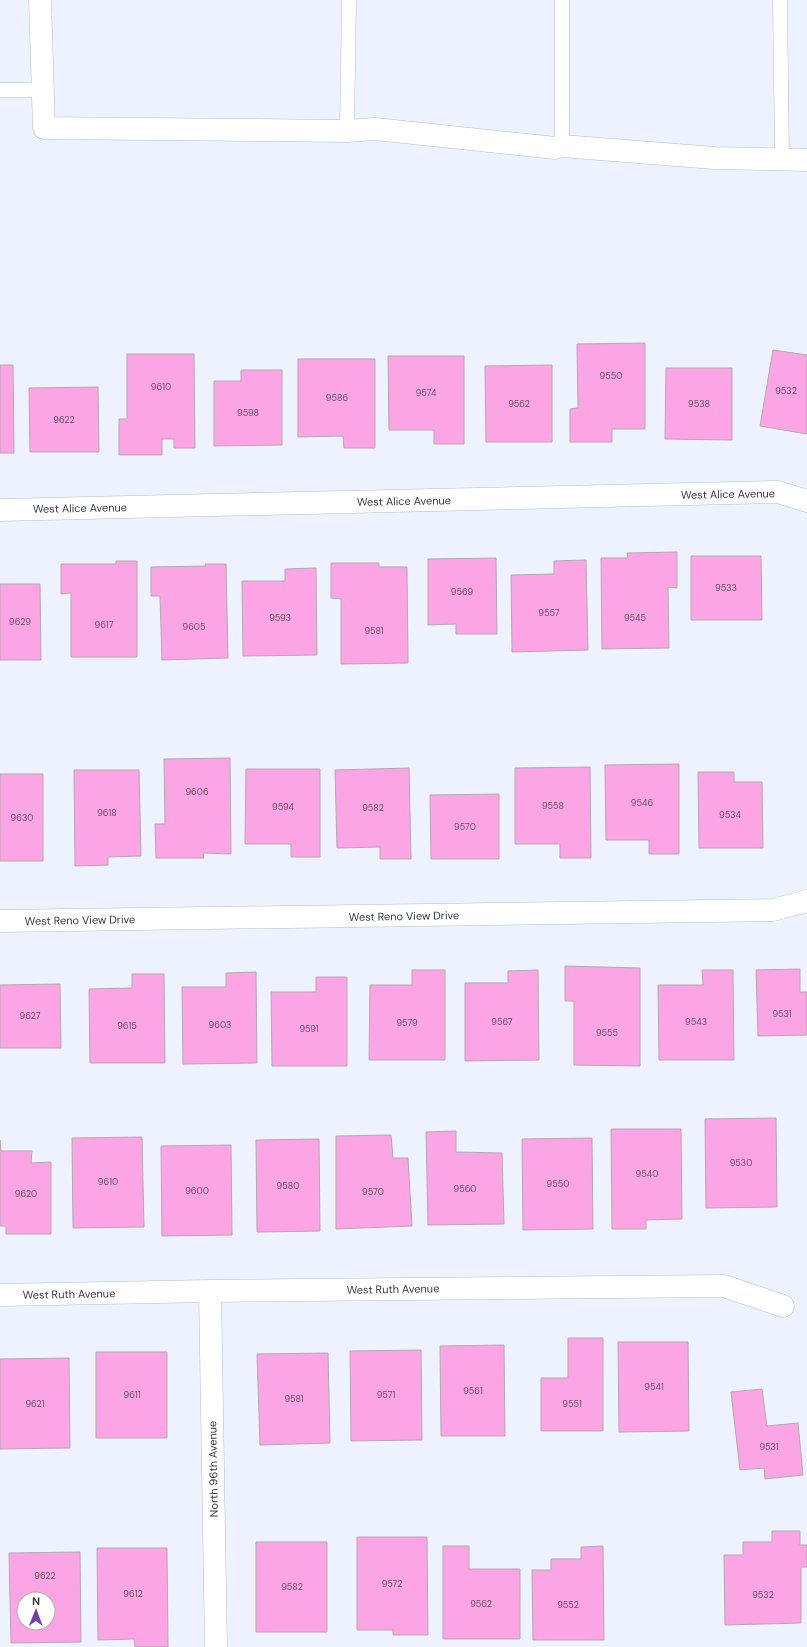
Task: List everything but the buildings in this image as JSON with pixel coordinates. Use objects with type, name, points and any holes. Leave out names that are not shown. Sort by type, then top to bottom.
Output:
[{"type":"street","points":[[40,0],[44,128],[347,131],[375,129],[555,148],[562,146],[714,158],[807,160]]},
{"type":"street","name":"West Alice Avenue","points":[[0,510],[778,492],[807,501]]},
{"type":"street","name":"West Reno View Drive","points":[[0,921],[773,910],[807,901]]},
{"type":"street","name":"West Ruth Avenue","points":[[0,1295],[210,1291],[724,1286],[783,1306]]},
{"type":"street","name":"North 96th Avenue","points":[[210,1291],[216,1647]]},
{"type":"lane","points":[[347,131],[349,0]]},
{"type":"lane","points":[[562,0],[562,146]]},
{"type":"lane","points":[[780,0],[782,159]]},
{"type":"lane","points":[[0,90],[43,90]]}]
